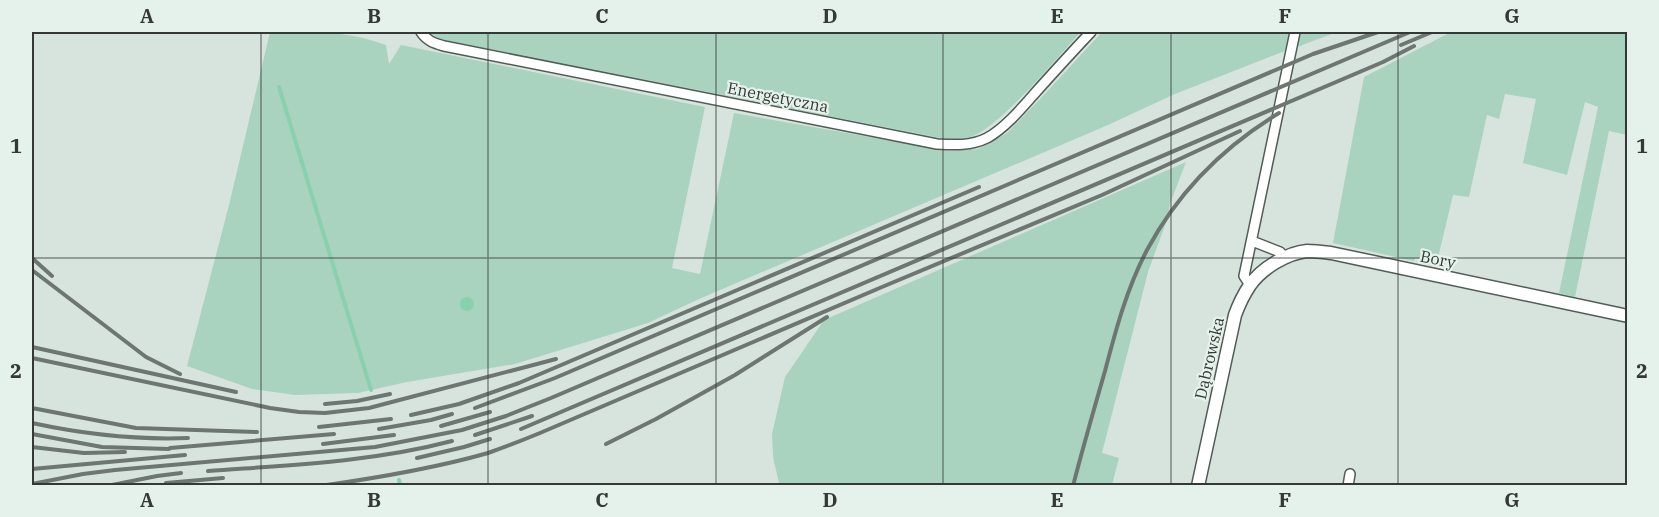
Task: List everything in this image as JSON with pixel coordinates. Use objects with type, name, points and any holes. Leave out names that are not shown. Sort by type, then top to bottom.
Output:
[{"type":"street","name":"Energetyczna","points":[[421,32],[432,43],[444,46],[937,144],[954,145],[986,138],[997,131],[1091,32]]},
{"type":"street","points":[[1250,285],[1244,276],[1295,32]]},
{"type":"street","points":[[1252,241],[1280,252],[1285,258]]},
{"type":"street","name":"Bory","points":[[1250,285],[1262,273],[1285,258],[1305,251],[1331,253],[1628,316]]},
{"type":"street","name":"Dąbrowska","points":[[1198,486],[1235,315],[1250,285]]},
{"type":"street","points":[[1348,486],[1350,474]]},
{"type":"shaded area","points":[[270,32],[343,34],[371,40],[386,45],[389,64],[401,45],[705,107],[672,268],[700,274],[734,113],[949,151],[978,149],[1007,133],[1102,32],[1289,32],[1285,51],[1175,94],[648,323],[515,364],[407,382],[358,393],[295,395],[252,389],[187,366],[229,205]]},
{"type":"shaded area","points":[[429,32],[1081,32],[1012,107],[996,121],[970,137],[946,139],[439,39]]},
{"type":"shaded area","points":[[1300,32],[1337,32],[1297,47]]},
{"type":"shaded area","points":[[1451,32],[1627,32],[1627,135],[1609,131],[1575,297],[1559,293],[1598,107],[1585,102],[1567,175],[1523,163],[1536,99],[1505,94],[1499,119],[1487,115],[1469,197],[1453,195],[1437,262],[1415,258],[1414,261],[1333,243],[1364,77]]},
{"type":"shaded area","points":[[1186,162],[1148,272],[1102,453],[1119,458],[1112,485],[783,486],[779,483],[773,457],[772,434],[785,377],[824,320]]},
{"type":"shaded area","points":[[464,297],[470,297],[474,304],[470,311],[464,311],[460,307],[460,301]]},
{"type":"waterway","points":[[279,87],[371,390]]},
{"type":"waterway","points":[[399,480],[400,486]]},
{"type":"railway","points":[[475,408],[555,378],[1313,54],[1378,32]]},
{"type":"railway","points":[[32,484],[115,470],[375,447],[462,430],[506,416],[1410,32]]},
{"type":"railway","points":[[1401,45],[1432,32]]},
{"type":"railway","points":[[521,429],[1383,62],[1414,46]]},
{"type":"railway","points":[[1073,486],[1113,340],[1134,279],[1147,250],[1173,209],[1204,172],[1239,141],[1279,113]]},
{"type":"railway","points":[[320,486],[446,464],[488,453],[540,433],[1102,195],[1240,131]]},
{"type":"railway","points":[[411,415],[459,404],[519,383],[979,187]]},
{"type":"railway","points":[[32,258],[52,276]]},
{"type":"railway","points":[[32,270],[146,357],[180,374]]},
{"type":"railway","points":[[606,444],[735,375],[827,317]]},
{"type":"railway","points":[[32,347],[236,392]]},
{"type":"railway","points":[[32,358],[270,408],[325,413],[369,408],[556,359]]},
{"type":"railway","points":[[325,404],[357,401],[390,394]]},
{"type":"railway","points":[[32,408],[136,428],[257,432]]},
{"type":"railway","points":[[441,426],[490,412]]},
{"type":"railway","points":[[379,429],[452,414]]},
{"type":"railway","points":[[475,435],[532,416]]},
{"type":"railway","points":[[319,427],[391,419]]},
{"type":"railway","points":[[32,423],[109,435],[188,438]]},
{"type":"railway","points":[[32,434],[102,447],[169,449]]},
{"type":"railway","points":[[170,448],[334,434]]},
{"type":"railway","points":[[323,444],[394,435]]},
{"type":"railway","points":[[417,458],[490,439]]},
{"type":"railway","points":[[208,471],[361,458],[452,441]]},
{"type":"railway","points":[[32,447],[84,453],[125,452]]},
{"type":"railway","points":[[32,469],[185,455]]},
{"type":"railway","points":[[107,486],[181,473]]},
{"type":"railway","points":[[166,483],[223,478]]}]
